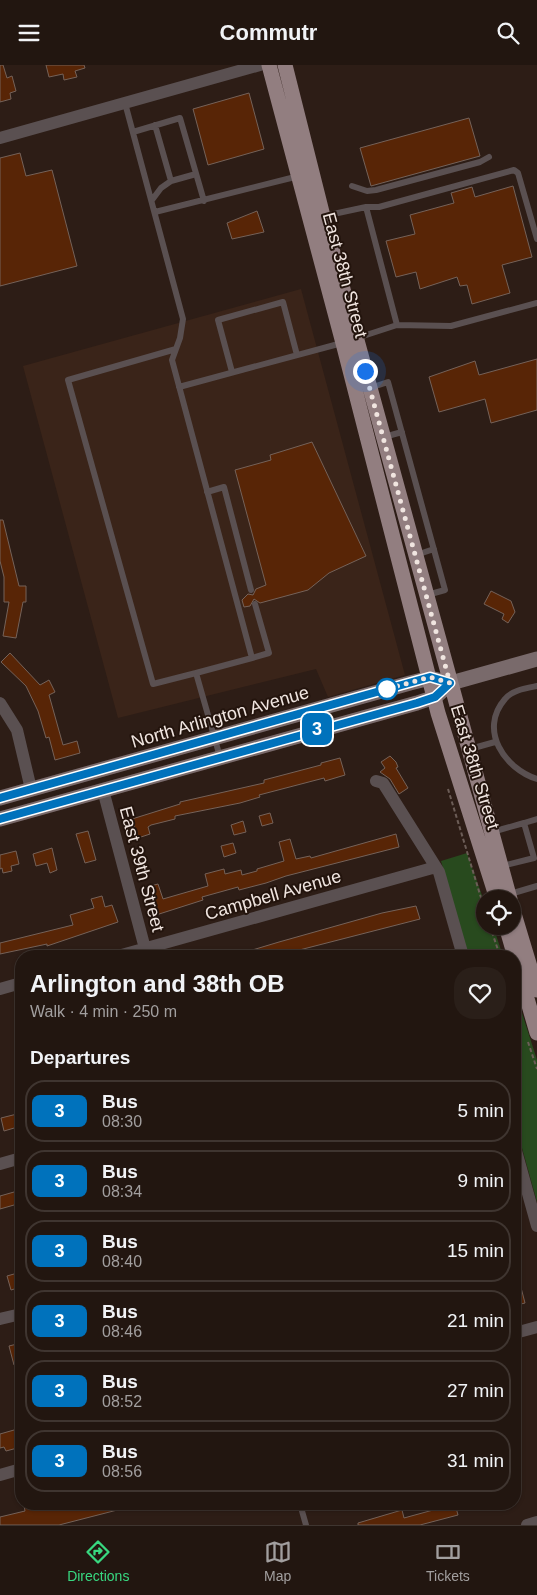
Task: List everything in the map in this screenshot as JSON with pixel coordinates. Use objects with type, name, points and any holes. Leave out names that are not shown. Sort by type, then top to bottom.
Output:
[{"type":"main road","name":"East 38th Street","points":[[269,65],[299,176],[350,340],[370,388],[450,683],[470,749],[501,866],[505,890]]},
{"type":"main road","name":"East 38th Street","points":[[285,65],[322,216],[401,577],[469,815],[503,890]]},
{"type":"main road","points":[[0,819],[435,697],[450,683],[537,659]]},
{"type":"main road","points":[[430,677],[450,683]]},
{"type":"main road","name":"North Arlington Avenue","points":[[0,798],[430,677]]},
{"type":"main road","name":"East 38th Street","points":[[521,932],[533,960],[537,990]]},
{"type":"main road","points":[[509,935],[513,950]]},
{"type":"main road","points":[[521,978],[537,1033]]},
{"type":"street","points":[[0,138],[125,103],[216,71],[260,65]]},
{"type":"street","points":[[0,703],[17,730],[31,789]]},
{"type":"street","points":[[376,781],[382,783],[436,867],[461,950]]},
{"type":"street","name":"East 39th Street","points":[[103,790],[145,950]]},
{"type":"street","name":"Campbell Avenue","points":[[156,950],[436,867]]},
{"type":"street","points":[[0,989],[15,985]]},
{"type":"street","points":[[0,1163],[15,1159]]},
{"type":"street","points":[[521,1179],[537,1226]]},
{"type":"street","points":[[0,1319],[15,1315]]},
{"type":"street","points":[[521,1331],[537,1327]]},
{"type":"street","points":[[0,1475],[15,1471]]},
{"type":"street","points":[[528,1525],[537,1522]]},
{"type":"lane","points":[[125,103],[183,319],[180,338],[172,359],[252,658]]},
{"type":"lane","points":[[133,132],[180,118],[204,201]]},
{"type":"lane","points":[[155,125],[170,181]]},
{"type":"lane","points":[[352,187],[367,191],[376,190],[480,162],[489,157]]},
{"type":"lane","points":[[322,216],[366,207],[378,207],[514,170],[518,173],[537,239]]},
{"type":"lane","points":[[152,200],[161,188],[170,181],[196,175]]},
{"type":"lane","points":[[155,212],[299,176]]},
{"type":"lane","points":[[366,207],[397,325]]},
{"type":"lane","points":[[232,373],[218,320],[283,302],[297,355]]},
{"type":"lane","points":[[179,387],[350,340],[397,325],[451,326],[537,303]]},
{"type":"lane","points":[[176,349],[68,380],[152,684],[269,653],[255,604]]},
{"type":"lane","points":[[370,388],[388,382],[402,432],[445,590],[427,595]]},
{"type":"lane","points":[[384,437],[402,432]]},
{"type":"lane","points":[[207,491],[224,487],[251,590]]},
{"type":"lane","points":[[416,555],[434,549]]},
{"type":"lane","points":[[196,673],[220,757]]},
{"type":"lane","points":[[537,686],[516,691],[505,699],[498,713],[495,742],[503,756],[518,771],[537,779]]},
{"type":"lane","points":[[470,749],[495,742]]},
{"type":"lane","points":[[492,833],[537,819]]},
{"type":"lane","points":[[501,866],[535,858],[524,823]]},
{"type":"lane","points":[[521,893],[537,886]]},
{"type":"lane","points":[[302,1510],[306,1525]]},
{"type":"path","points":[[493,935],[498,950]]},
{"type":"shaded area","points":[[301,289],[405,675],[328,697],[316,669],[118,718],[23,366]]},
{"type":"green space","points":[[467,853],[480,890],[476,890],[476,935],[496,935],[501,950],[466,950],[441,861]]},
{"type":"green space","points":[[521,1010],[537,1060],[537,1202],[521,1145]]},
{"type":"building","points":[[0,65],[3,65],[7,78],[12,76],[16,91],[10,93],[11,99],[0,102]]},
{"type":"building","points":[[46,65],[84,65],[85,68],[75,71],[77,77],[64,80],[63,74],[49,77]]},
{"type":"building","points":[[249,93],[264,149],[208,165],[193,109]]},
{"type":"building","points":[[469,118],[480,156],[371,186],[360,148]]},
{"type":"building","points":[[20,153],[26,176],[52,170],[77,266],[0,286],[0,158]]},
{"type":"building","points":[[513,186],[532,257],[502,265],[510,293],[472,304],[467,285],[460,286],[457,277],[420,289],[416,272],[396,277],[386,241],[415,234],[410,215],[454,203],[451,193],[472,187],[475,197]]},
{"type":"building","points":[[257,211],[264,232],[232,239],[227,223]]},
{"type":"building","points":[[537,359],[537,410],[491,423],[485,399],[439,412],[429,377],[475,361],[479,375]]},
{"type":"building","points":[[312,442],[366,556],[329,573],[308,590],[260,603],[254,599],[250,606],[244,607],[242,600],[248,594],[253,595],[256,589],[266,585],[235,470],[271,460],[270,455]]},
{"type":"building","points":[[0,520],[3,520],[19,586],[26,586],[26,602],[23,602],[16,638],[3,636],[9,602],[4,602],[4,577],[0,561]]},
{"type":"building","points":[[491,591],[511,601],[515,612],[508,623],[502,619],[504,614],[484,604]]},
{"type":"building","points":[[10,653],[40,685],[49,680],[55,692],[49,695],[63,745],[77,741],[80,753],[55,760],[49,737],[46,738],[38,711],[26,686],[1,662]]},
{"type":"building","points":[[390,756],[396,762],[398,767],[396,768],[408,788],[399,794],[390,779],[380,772],[385,768],[381,762]]},
{"type":"building","points":[[340,758],[345,775],[325,781],[324,778],[259,795],[260,797],[240,803],[175,816],[175,819],[151,825],[148,827],[150,834],[138,838],[132,819],[180,804],[180,802],[264,783],[264,780]]},
{"type":"building","points":[[270,813],[273,823],[262,826],[259,816]]},
{"type":"building","points":[[243,821],[246,832],[234,835],[231,825]]},
{"type":"building","points":[[88,831],[96,860],[85,863],[76,834]]},
{"type":"building","points":[[396,834],[399,847],[239,890],[238,887],[202,897],[203,900],[156,915],[147,887],[158,884],[163,899],[208,886],[205,874],[224,869],[225,874],[241,870],[242,875],[257,871],[257,869],[284,861],[279,842],[290,839],[296,859],[310,856],[311,858]]},
{"type":"building","points":[[233,843],[236,853],[224,857],[221,846]]},
{"type":"building","points":[[52,848],[57,870],[50,873],[47,863],[36,866],[33,854]]},
{"type":"building","points":[[16,851],[19,864],[11,866],[12,871],[3,873],[2,868],[0,869],[0,855]]},
{"type":"building","points":[[102,896],[105,907],[112,905],[118,922],[47,946],[47,944],[0,954],[0,943],[73,925],[70,915],[94,908],[91,899]]},
{"type":"building","points":[[416,906],[420,919],[299,950],[252,950],[279,942],[382,913]]},
{"type":"building","points":[[15,1114],[15,1128],[4,1131],[1,1118]]},
{"type":"building","points":[[15,1192],[15,1205],[0,1209],[0,1196]]},
{"type":"building","points":[[15,1274],[15,1289],[11,1290],[7,1276]]},
{"type":"building","points":[[521,1288],[525,1303],[521,1304]]},
{"type":"building","points":[[15,1344],[15,1365],[14,1365],[9,1346]]},
{"type":"building","points":[[15,1430],[15,1449],[6,1451],[4,1447],[0,1448],[0,1434]]},
{"type":"building","points":[[117,1510],[59,1525],[0,1525],[0,1517],[25,1511]]},
{"type":"building","points":[[402,1510],[404,1518],[433,1510],[457,1510],[458,1515],[420,1525],[358,1525],[358,1523]]},
{"type":"bus line","name":"3","points":[[0,798],[98,772],[430,677],[450,683],[435,697],[417,703],[363,716],[0,819]]},
{"type":"route","points":[[365,371],[450,683],[430,677],[387,689]]}]
